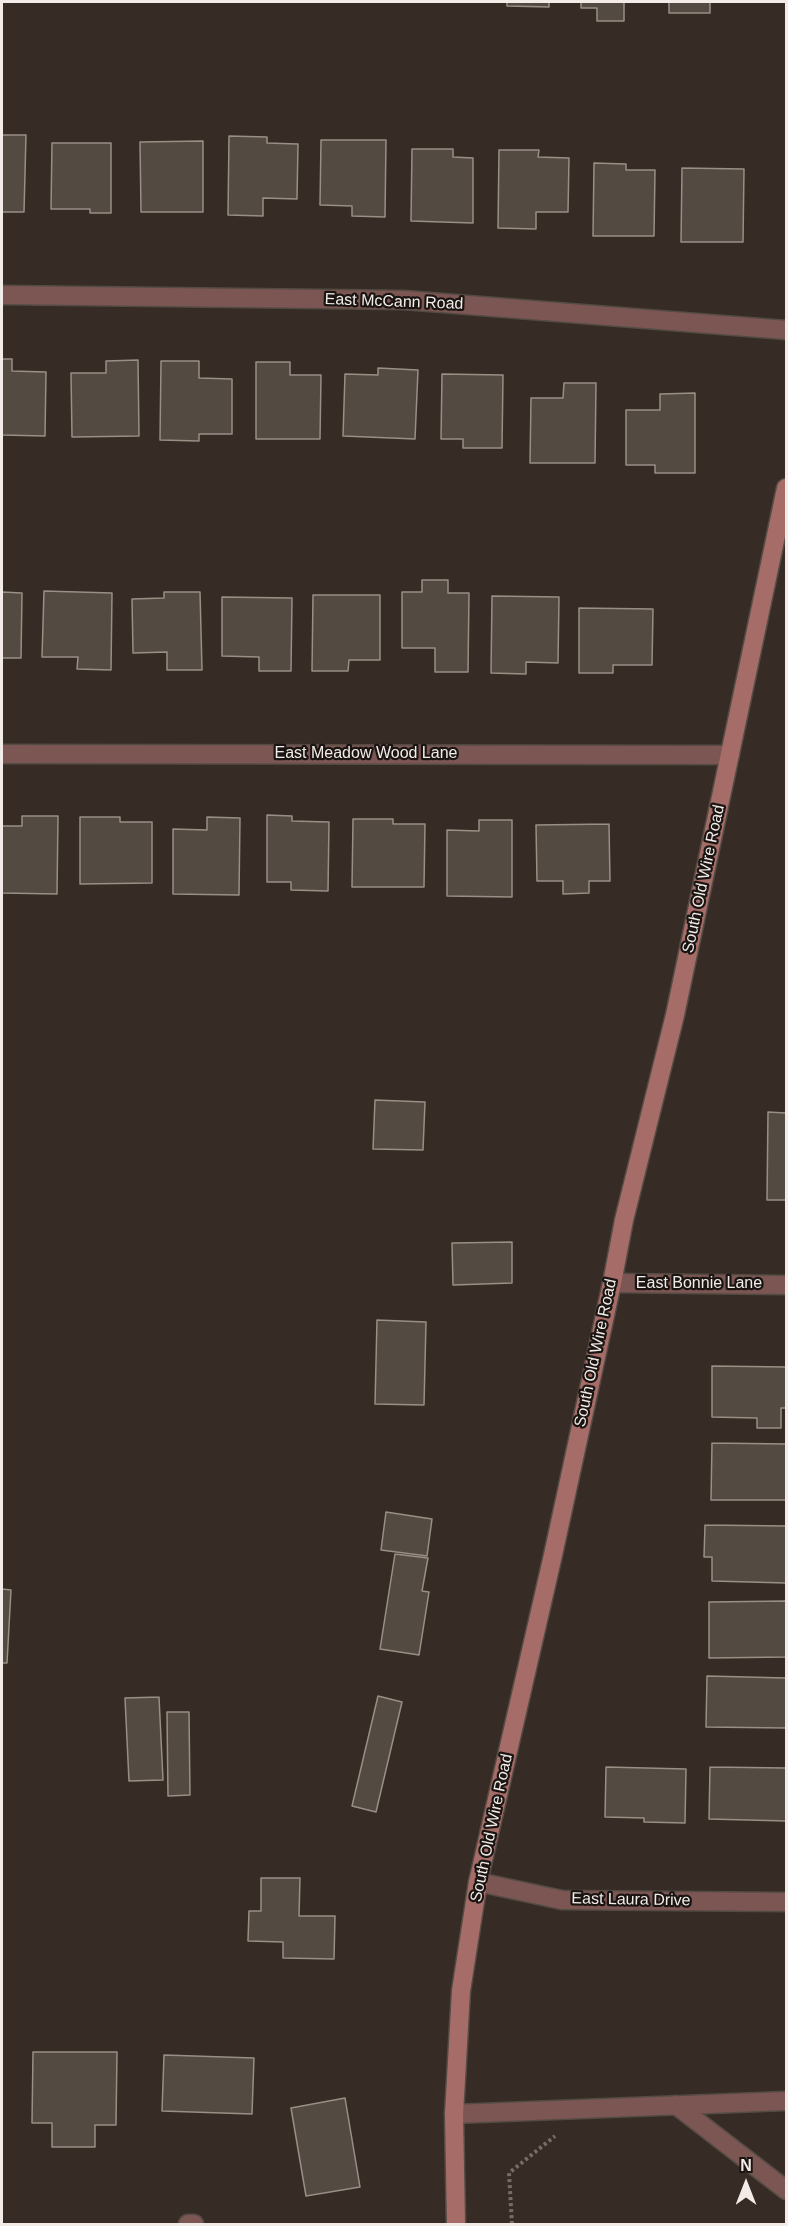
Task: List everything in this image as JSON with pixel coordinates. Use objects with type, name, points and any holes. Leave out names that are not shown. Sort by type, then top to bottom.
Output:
[{"type":"street","name":"East McCann Road","points":[[2,295],[404,300],[786,330]]},
{"type":"street","name":"South Old Wire Road","points":[[456,2224],[454,2114],[461,1992],[478,1882],[553,1555],[624,1220],[675,1015],[786,488]]},
{"type":"street","name":"East Meadow Wood Lane","points":[[2,754],[730,755]]},
{"type":"street","name":"East Bonnie Lane","points":[[612,1284],[786,1285]]},
{"type":"street","name":"East Laura Drive","points":[[478,1882],[562,1899],[786,1902]]},
{"type":"street","points":[[454,2114],[786,2101]]},
{"type":"street","points":[[676,2105],[786,2190]]},
{"type":"street","points":[[188,2224],[194,2224]]},
{"type":"path","points":[[512,2224],[509,2173],[561,2131]]},
{"type":"building","points":[[507,2],[549,2],[549,7],[507,6]]},
{"type":"building","points":[[581,2],[624,2],[624,21],[597,21],[597,8],[581,8]]},
{"type":"building","points":[[669,2],[710,2],[710,13],[669,13]]},
{"type":"building","points":[[2,135],[26,135],[24,212],[2,212]]},
{"type":"building","points":[[229,136],[267,137],[267,143],[298,144],[297,199],[263,198],[263,216],[228,215]]},
{"type":"building","points":[[321,140],[386,140],[385,217],[352,216],[352,206],[320,205]]},
{"type":"building","points":[[203,141],[203,212],[141,212],[140,142]]},
{"type":"building","points":[[52,143],[111,143],[111,213],[90,213],[90,209],[51,209]]},
{"type":"building","points":[[412,149],[453,149],[453,157],[473,158],[473,223],[411,221]]},
{"type":"building","points":[[499,150],[539,150],[538,157],[569,158],[568,212],[536,212],[536,229],[498,228]]},
{"type":"building","points":[[594,163],[626,164],[626,170],[655,170],[654,236],[593,236]]},
{"type":"building","points":[[682,168],[744,169],[743,242],[681,242]]},
{"type":"building","points":[[2,359],[12,359],[12,371],[46,372],[45,436],[2,435]]},
{"type":"building","points":[[138,360],[139,436],[72,437],[71,373],[106,373],[106,361]]},
{"type":"building","points":[[161,361],[199,361],[199,378],[232,379],[232,434],[199,434],[199,441],[160,440]]},
{"type":"building","points":[[256,362],[290,362],[290,375],[321,375],[320,439],[256,439]]},
{"type":"building","points":[[378,368],[418,370],[415,439],[343,436],[345,374],[378,375]]},
{"type":"building","points":[[442,374],[503,375],[502,448],[463,448],[463,439],[441,439]]},
{"type":"building","points":[[564,383],[596,383],[595,463],[530,463],[531,398],[563,398]]},
{"type":"building","points":[[695,393],[695,473],[655,473],[655,465],[626,465],[626,410],[660,410],[660,394]]},
{"type":"building","points":[[422,580],[448,580],[448,593],[469,593],[468,672],[435,672],[435,648],[402,648],[402,592],[422,592]]},
{"type":"building","points":[[44,591],[112,593],[111,670],[77,669],[78,657],[42,657]]},
{"type":"building","points":[[2,592],[22,593],[21,658],[2,658]]},
{"type":"building","points":[[164,592],[200,592],[202,670],[167,670],[167,652],[133,653],[132,599],[164,598]]},
{"type":"building","points":[[313,595],[380,595],[380,660],[349,660],[348,671],[312,671]]},
{"type":"building","points":[[492,596],[559,597],[558,663],[526,662],[526,674],[491,673]]},
{"type":"building","points":[[222,597],[292,598],[291,671],[259,671],[259,657],[222,656]]},
{"type":"building","points":[[579,608],[653,609],[652,665],[613,665],[613,673],[579,673]]},
{"type":"building","points":[[267,815],[292,816],[292,821],[329,822],[328,891],[291,890],[291,882],[267,882]]},
{"type":"building","points":[[22,816],[58,816],[57,894],[2,893],[2,826],[22,826]]},
{"type":"building","points":[[80,817],[120,817],[120,822],[152,822],[152,883],[80,884]]},
{"type":"building","points":[[207,817],[240,818],[239,895],[173,894],[173,829],[207,830]]},
{"type":"building","points":[[353,819],[393,819],[393,824],[425,824],[424,887],[352,887]]},
{"type":"building","points":[[479,820],[512,820],[512,897],[447,896],[447,830],[479,831]]},
{"type":"building","points":[[609,824],[610,881],[589,881],[589,893],[563,894],[563,881],[537,881],[536,825]]},
{"type":"building","points":[[375,1100],[425,1102],[423,1150],[373,1149]]},
{"type":"building","points":[[768,1112],[786,1113],[786,1200],[767,1200]]},
{"type":"building","points":[[512,1242],[512,1283],[453,1285],[452,1243]]},
{"type":"building","points":[[377,1320],[426,1322],[424,1405],[375,1404]]},
{"type":"building","points":[[712,1366],[786,1367],[786,1408],[781,1408],[781,1428],[757,1428],[757,1418],[712,1417]]},
{"type":"building","points":[[712,1443],[786,1444],[786,1500],[711,1500]]},
{"type":"building","points":[[386,1512],[432,1519],[427,1556],[381,1550]]},
{"type":"building","points":[[705,1525],[786,1526],[786,1583],[712,1581],[712,1557],[704,1557]]},
{"type":"building","points":[[395,1554],[428,1558],[422,1591],[429,1592],[419,1655],[380,1649]]},
{"type":"building","points":[[2,1589],[11,1590],[7,1663],[2,1663]]},
{"type":"building","points":[[786,1601],[786,1657],[709,1658],[709,1602]]},
{"type":"building","points":[[707,1676],[786,1678],[786,1728],[706,1727]]},
{"type":"building","points":[[378,1696],[402,1702],[376,1812],[352,1806]]},
{"type":"building","points":[[159,1697],[163,1780],[129,1781],[125,1698]]},
{"type":"building","points":[[167,1712],[189,1712],[190,1795],[168,1796]]},
{"type":"building","points":[[606,1767],[686,1769],[685,1823],[644,1822],[644,1818],[605,1817]]},
{"type":"building","points":[[710,1767],[786,1768],[786,1821],[709,1819]]},
{"type":"building","points":[[261,1878],[300,1878],[299,1916],[335,1916],[334,1959],[283,1958],[283,1942],[248,1941],[249,1911],[261,1911]]},
{"type":"building","points":[[33,2052],[117,2052],[116,2125],[95,2125],[95,2147],[52,2147],[52,2123],[32,2123]]},
{"type":"building","points":[[164,2055],[254,2058],[252,2114],[162,2111]]},
{"type":"building","points":[[345,2098],[360,2187],[306,2196],[291,2108]]}]
